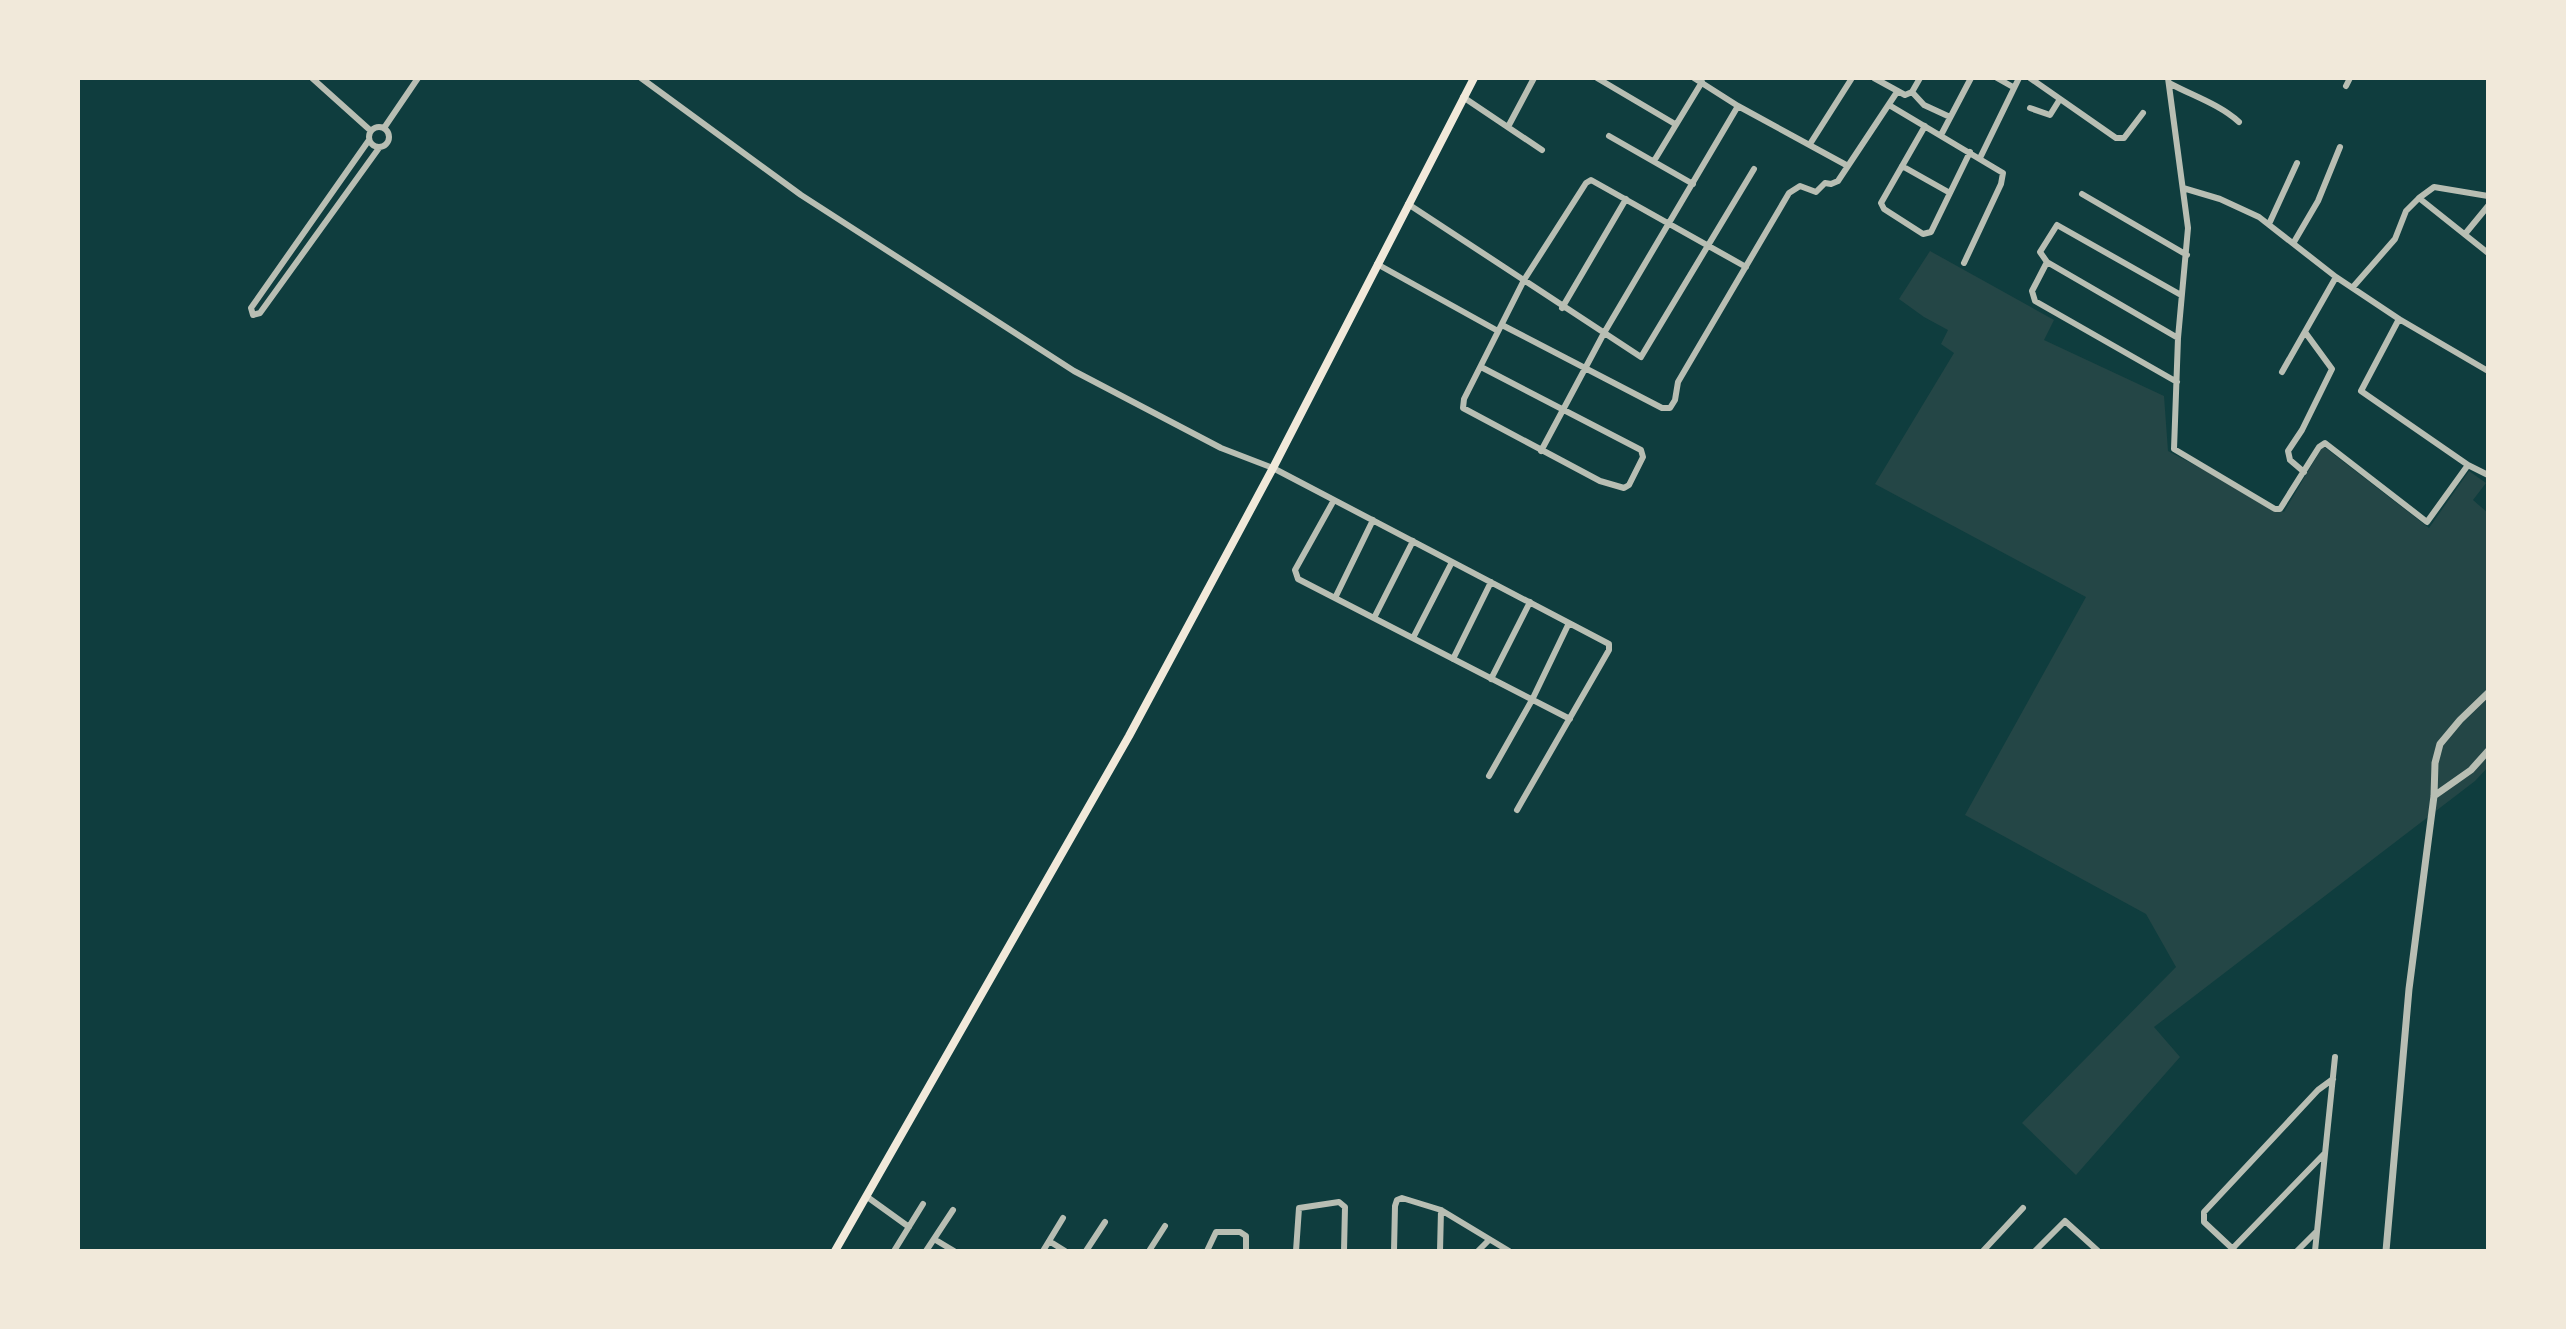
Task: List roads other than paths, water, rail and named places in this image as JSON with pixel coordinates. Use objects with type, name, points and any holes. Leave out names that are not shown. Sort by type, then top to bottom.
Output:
[{"type":"main road","points":[[836,1248],[1122,749],[1273,468],[1474,78]]},
{"type":"street","points":[[312,78],[371,131]]},
{"type":"street","points":[[384,128],[418,78]]},
{"type":"street","points":[[641,78],[801,195],[1074,371],[1221,448],[1273,468],[1609,644],[1609,650],[1517,810]]},
{"type":"street","points":[[1509,125],[1534,78]]},
{"type":"street","points":[[1597,78],[1675,124]]},
{"type":"street","points":[[1810,144],[1852,78]]},
{"type":"street","points":[[1874,78],[1905,95],[1912,92],[1920,78]]},
{"type":"street","points":[[1941,135],[1971,78]]},
{"type":"street","points":[[1997,78],[2013,87]]},
{"type":"street","points":[[1980,158],[2019,78]]},
{"type":"street","points":[[2030,78],[2121,139],[2143,113]]},
{"type":"street","points":[[2346,86],[2350,78]]},
{"type":"street","points":[[1654,161],[1698,80],[1738,106],[1848,166]]},
{"type":"street","points":[[2168,81],[2200,100],[2224,108],[2239,122]]},
{"type":"street","points":[[2168,81],[2188,228],[2178,338],[2174,449],[2275,509],[2283,506],[2319,447],[2330,444],[2427,522],[2468,465]]},
{"type":"street","points":[[1377,264],[1662,408],[1670,408],[1675,400],[1678,382],[1789,193],[1800,186],[1816,192],[1825,183],[1835,184],[1897,92]]},
{"type":"street","points":[[1912,92],[1924,105],[1950,117]]},
{"type":"street","points":[[1463,97],[1542,150]]},
{"type":"street","points":[[2030,108],[2050,115],[2060,99]]},
{"type":"street","points":[[1889,105],[2001,170],[2004,177],[1964,263]]},
{"type":"street","points":[[1541,451],[1604,333],[1738,106]]},
{"type":"street","points":[[1925,126],[1883,198],[1882,206],[1923,234],[1931,232],[1970,152]]},
{"type":"street","points":[[384,128],[390,140],[379,148],[260,313],[253,315],[251,308],[369,140],[371,131],[384,128]]},
{"type":"street","points":[[1609,136],[1693,184]]},
{"type":"street","points":[[369,140],[379,148]]},
{"type":"street","points":[[2294,242],[2318,201],[2340,147]]},
{"type":"street","points":[[2269,224],[2297,163]]},
{"type":"street","points":[[1902,166],[1950,193]]},
{"type":"street","points":[[1408,204],[1562,308],[1641,357],[1754,169]]},
{"type":"street","points":[[1481,367],[1641,450],[1643,457],[1629,485],[1619,488],[1541,451],[1463,408],[1464,399],[1524,280],[1586,183],[1595,181],[1746,267]]},
{"type":"street","points":[[2353,287],[2395,239],[2406,211],[2434,187],[2488,196]]},
{"type":"street","points":[[2183,188],[2220,199],[2269,224],[2336,277],[2399,319],[2488,371]]},
{"type":"street","points":[[2082,194],[2187,255]]},
{"type":"street","points":[[2419,198],[2488,253]]},
{"type":"street","points":[[1562,308],[1626,199]]},
{"type":"street","points":[[2465,234],[2488,206]]},
{"type":"street","points":[[2178,338],[2047,262],[2040,252],[2054,226],[2062,226],[2181,295]]},
{"type":"street","points":[[2047,262],[2032,291],[2035,301],[2177,382]]},
{"type":"street","points":[[2282,372],[2336,277]]},
{"type":"street","points":[[2399,319],[2361,391],[2468,465],[2488,475]]},
{"type":"street","points":[[2304,472],[2290,460],[2288,451],[2302,430],[2332,369],[2305,332]]},
{"type":"street","points":[[1334,500],[1295,570],[1296,577],[1570,719]]},
{"type":"street","points":[[1335,598],[1373,520]]},
{"type":"street","points":[[1374,618],[1413,541]]},
{"type":"street","points":[[1413,638],[1452,562]]},
{"type":"street","points":[[1453,659],[1491,582]]},
{"type":"street","points":[[1491,679],[1530,602]]},
{"type":"street","points":[[1489,776],[1532,700],[1569,623]]},
{"type":"street","points":[[2386,1251],[2409,989],[2434,796],[2435,763],[2440,744],[2488,693]]},
{"type":"street","points":[[2434,796],[2471,770],[2488,751]]},
{"type":"street","points":[[2315,1251],[2335,1057]]},
{"type":"street","points":[[2325,1153],[2233,1250],[2204,1222],[2204,1212],[2318,1090],[2333,1079]]},
{"type":"street","points":[[866,1196],[909,1227]]},
{"type":"street","points":[[1394,1251],[1395,1206],[1397,1200],[1408,1198],[1441,1210],[1509,1251]]},
{"type":"street","points":[[1296,1251],[1299,1208],[1339,1202],[1345,1207],[1344,1251]]},
{"type":"street","points":[[894,1251],[923,1204]]},
{"type":"street","points":[[1983,1251],[2023,1208]]},
{"type":"street","points":[[926,1251],[953,1210]]},
{"type":"street","points":[[1440,1251],[1441,1210]]},
{"type":"street","points":[[1043,1251],[1063,1218]]},
{"type":"street","points":[[2035,1251],[2065,1221],[2098,1251]]},
{"type":"street","points":[[1086,1251],[1105,1222]]},
{"type":"street","points":[[1149,1251],[1165,1226]]},
{"type":"street","points":[[1207,1251],[1216,1232],[1245,1234],[1246,1251]]},
{"type":"street","points":[[2297,1251],[2316,1232]]},
{"type":"street","points":[[934,1239],[954,1251]]},
{"type":"street","points":[[1049,1241],[1065,1251]]},
{"type":"street","points":[[1478,1251],[1488,1241]]},
{"type":"street","points":[[836,1248],[846,1251]]}]
